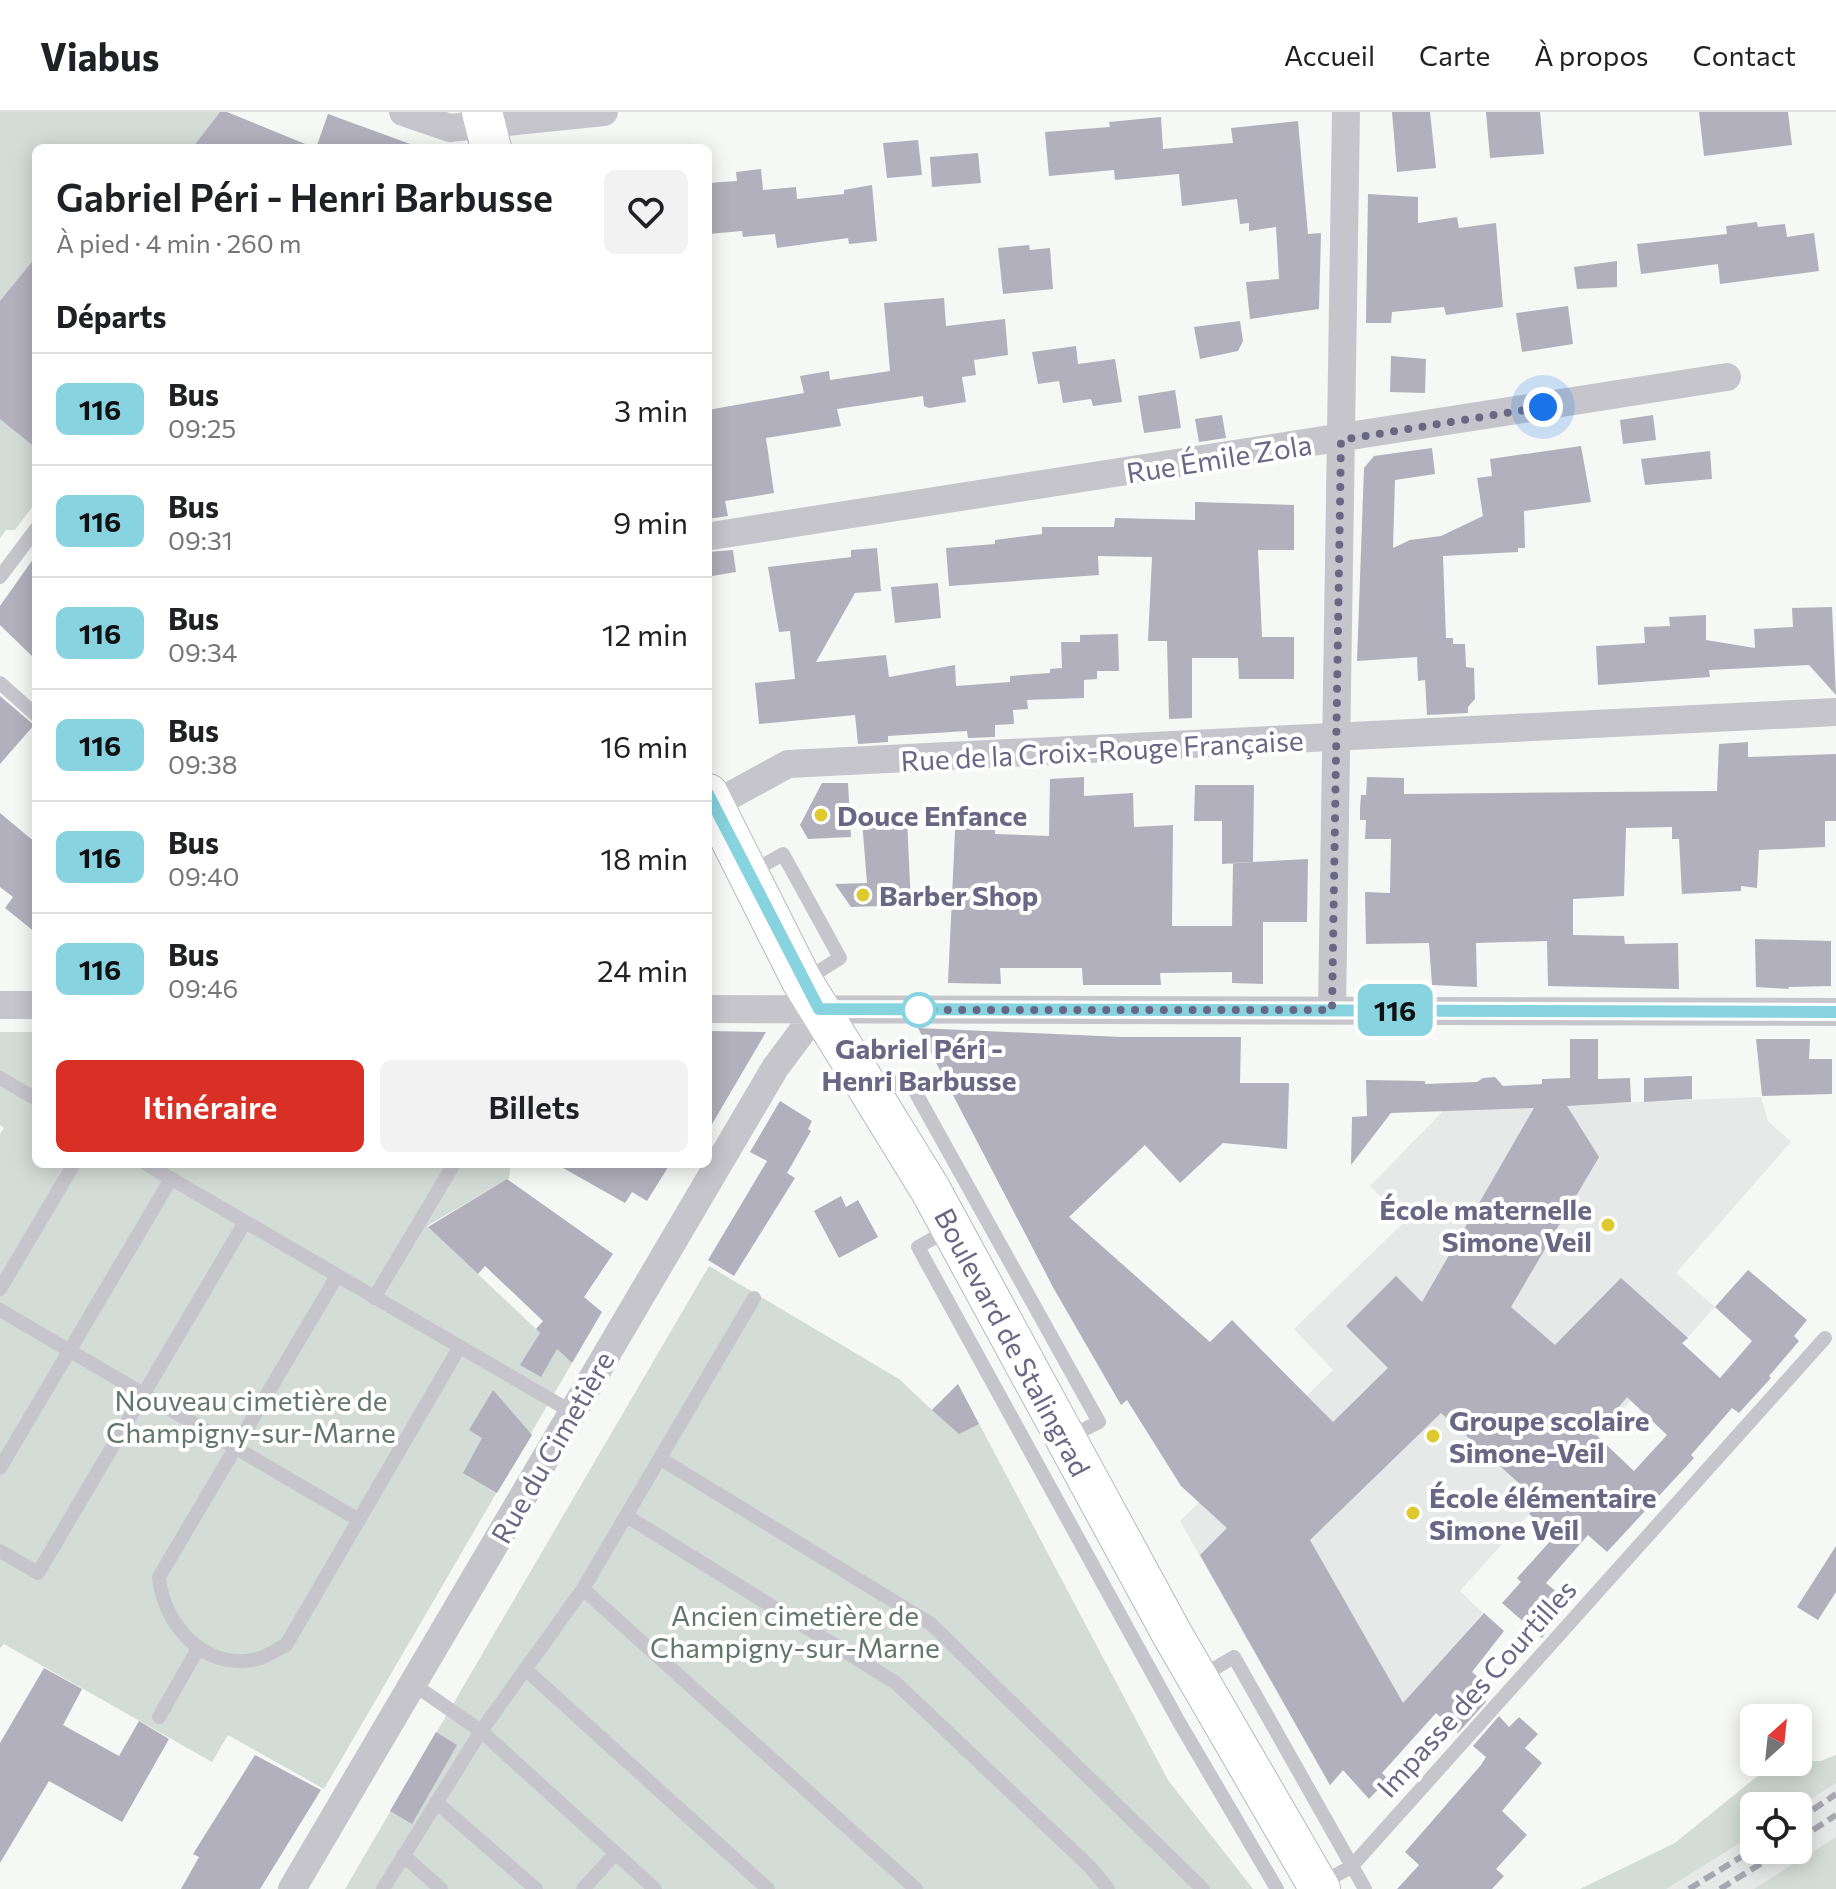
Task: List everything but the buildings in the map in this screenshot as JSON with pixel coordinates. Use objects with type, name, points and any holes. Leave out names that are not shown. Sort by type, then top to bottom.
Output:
[{"type":"main road","name":"Boulevard de Stalingrad","points":[[712,801],[810,995],[875,1095],[951,1228],[1067,1474],[1330,1880]]},
{"type":"street","points":[[403,112],[471,125],[604,112]]},
{"type":"street","points":[[1332,1010],[1346,112]]},
{"type":"street","name":"Rue Émile Zola","points":[[712,536],[1341,440],[1727,377]]},
{"type":"street","name":"Rue de la Croix-Rouge Française","points":[[712,799],[788,764],[1836,712]]},
{"type":"street","points":[[712,1008],[810,995],[1332,1010],[1836,1012]]},
{"type":"street","name":"Rue du Cimetière","points":[[292,1889],[782,1056],[810,995]]},
{"type":"street","points":[[0,1005],[32,1005]]},
{"type":"lane","points":[[0,577],[32,534]]},
{"type":"lane","points":[[0,683],[32,711]]},
{"type":"lane","points":[[875,1095],[907,1077],[1099,1422],[1067,1474]]},
{"type":"lane","points":[[0,1078],[32,1097]]},
{"type":"lane","points":[[0,1289],[72,1168]]},
{"type":"lane","points":[[153,1168],[572,1412]]},
{"type":"lane","points":[[374,1298],[452,1168]]},
{"type":"lane","points":[[0,1468],[171,1179]]},
{"type":"lane","points":[[0,1551],[38,1573],[245,1222]]},
{"type":"lane","points":[[951,1228],[918,1247],[1067,1474],[1277,1889]]},
{"type":"lane","points":[[337,1276],[159,1577],[167,1613],[182,1636],[199,1647],[228,1659],[257,1659],[286,1645],[459,1348]]},
{"type":"lane","points":[[383,1889],[481,1731],[583,1589],[754,1298]]},
{"type":"lane","points":[[0,1310],[359,1520]]},
{"type":"lane","name":"Impasse des Courtilles","points":[[1330,1880],[1825,1338]]},
{"type":"lane","points":[[661,1459],[931,1624],[1203,1889]]},
{"type":"lane","points":[[628,1517],[896,1683],[1090,1867],[1108,1889]]},
{"type":"lane","points":[[583,1589],[916,1889]]},
{"type":"lane","points":[[159,1717],[199,1647]]},
{"type":"lane","points":[[525,1669],[768,1889]]},
{"type":"lane","points":[[413,1684],[481,1731],[655,1889]]},
{"type":"lane","points":[[436,1802],[536,1889]]},
{"type":"lane","points":[[583,1889],[615,1854]]},
{"type":"lane","points":[[403,1855],[441,1889]]},
{"type":"lane","points":[[1330,1880],[1365,1889]]},
{"type":"shaded area","name":"Groupe scolaire Simone-Veil","points":[[1761,1097],[1768,1121],[1791,1142],[1676,1273],[1715,1307],[1460,1591],[1483,1613],[1330,1786],[1180,1521],[1333,1370],[1294,1329],[1405,1221],[1370,1186],[1444,1110]]},
{"type":"shaded area","points":[[1836,1755],[1836,1889],[1581,1889],[1675,1843],[1758,1776],[1812,1776],[1812,1761]]},
{"type":"green space","points":[[0,112],[220,112],[195,144],[32,144],[32,507],[15,530],[6,530],[0,538]]},
{"type":"green space","name":"Nouveau cimetière de Champigny-sur-Marne","points":[[0,1032],[32,1032],[32,1168],[510,1168],[509,1178],[427,1226],[572,1363],[324,1789],[228,1735],[212,1762],[4,1644],[0,1648],[0,1134],[4,1128],[0,1125]]},
{"type":"green space","name":"Ancien cimetière de Champigny-sur-Marne","points":[[709,1266],[899,1379],[932,1410],[958,1384],[1168,1780],[1253,1889],[345,1889]]},
{"type":"green space","points":[[1836,1755],[1836,1783],[1812,1798],[1812,1792],[1740,1792],[1740,1843],[1666,1889],[1580,1889],[1675,1843],[1758,1776],[1812,1776],[1812,1761]]},
{"type":"green space","points":[[1836,1837],[1836,1889],[1754,1889],[1793,1864],[1812,1864],[1812,1852]]},
{"type":"railway","points":[[1812,1810],[1836,1794]]},
{"type":"railway","points":[[1812,1831],[1836,1815]]},
{"type":"railway","points":[[1689,1889],[1740,1858]]},
{"type":"railway","points":[[1720,1889],[1760,1864]]},
{"type":"bus line","name":"116","points":[[712,801],[819,1009],[1836,1012]]},
{"type":"place","name":"Douce Enfance","points":[[821,815]]},
{"type":"place","name":"Barber Shop","points":[[863,895]]},
{"type":"place","name":"Gabriel Péri - Henri Barbusse","points":[[919,1010]]},
{"type":"place","name":"École maternelle Simone Veil","points":[[1608,1225]]},
{"type":"place","name":"Groupe scolaire Simone-Veil","points":[[1433,1436]]},
{"type":"place","name":"École élémentaire Simone Veil","points":[[1413,1513]]},
{"type":"route","points":[[919,1010],[1332,1010],[1341,440],[1543,407]]}]
